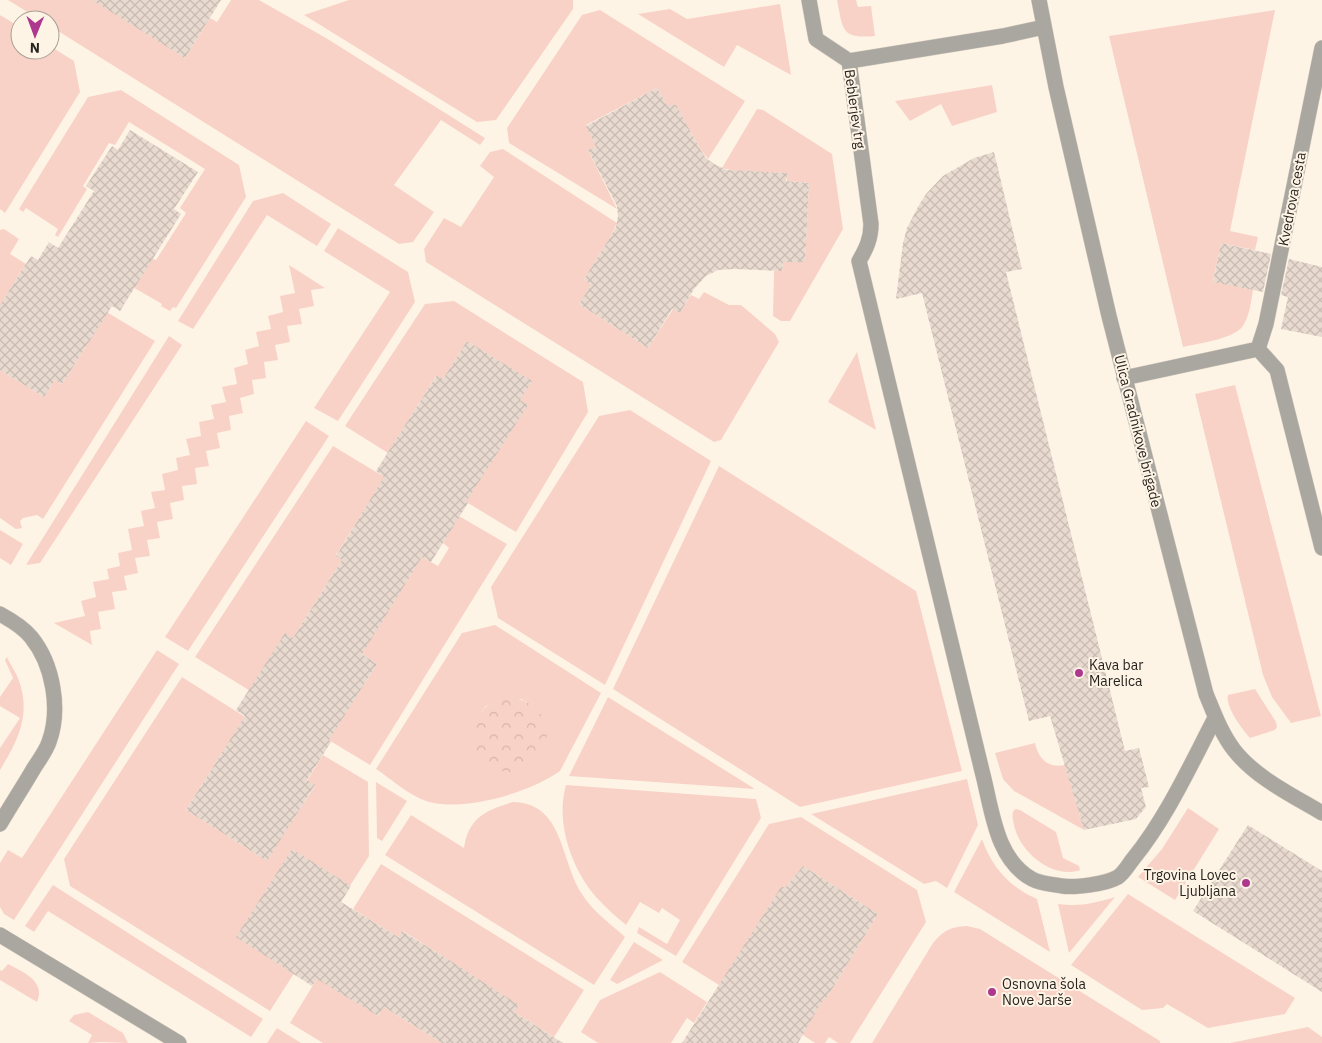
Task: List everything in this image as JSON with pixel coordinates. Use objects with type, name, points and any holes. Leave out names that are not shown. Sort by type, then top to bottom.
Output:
[{"type":"street","points":[[809,0],[816,39],[849,61]]},
{"type":"street","name":"Ulica Gradnikove brigade","points":[[1039,0],[1079,192],[1124,378],[1200,674],[1215,718],[1234,750],[1249,765],[1322,813]]},
{"type":"street","name":"Beblerjev trg","points":[[1044,27],[1003,36],[849,61],[871,224],[871,235],[859,261],[998,835],[1010,859],[1031,878],[1070,887],[1093,884],[1119,876],[1162,818],[1215,718]]},
{"type":"street","name":"Kvedrova cesta","points":[[1258,349],[1266,324],[1322,48]]},
{"type":"street","points":[[1124,378],[1258,349],[1277,370],[1322,548]]},
{"type":"street","points":[[0,614],[18,625],[30,636],[41,653],[50,680],[56,708],[49,744],[0,824]]},
{"type":"street","points":[[0,935],[179,1043]]},
{"type":"green space","points":[[8,0],[125,0],[185,58],[210,18],[217,22],[231,0],[259,0],[326,38],[485,138],[480,145],[441,120],[394,185],[434,212],[413,242],[399,244],[60,32],[60,10],[24,10]]},
{"type":"green space","points":[[349,0],[573,0],[573,9],[496,120],[477,122],[304,15]]},
{"type":"green space","points":[[837,0],[856,0],[858,7],[871,6],[875,36],[864,37],[850,34],[843,25]]},
{"type":"green space","points":[[780,4],[791,75],[737,45],[724,67],[638,14],[670,9],[687,19]]},
{"type":"green space","points":[[600,10],[745,101],[708,159],[675,105],[668,107],[657,88],[586,125],[596,147],[588,150],[617,209],[509,143],[507,128],[582,15]]},
{"type":"green space","points":[[1275,10],[1230,231],[1258,237],[1255,250],[1221,243],[1213,281],[1253,290],[1249,312],[1244,324],[1234,333],[1217,340],[1183,347],[1109,36]]},
{"type":"green space","points":[[0,15],[10,21],[10,60],[60,60],[60,52],[74,61],[80,92],[5,213],[0,209]]},
{"type":"green space","points":[[992,85],[997,112],[952,126],[941,104],[910,121],[895,101]]},
{"type":"green space","points":[[121,90],[239,165],[246,197],[176,308],[173,307],[170,311],[161,306],[162,304],[131,286],[149,257],[156,260],[186,213],[180,208],[205,169],[129,122],[115,145],[109,143],[83,186],[87,189],[58,237],[55,235],[58,229],[26,208],[23,212],[19,209],[88,97]]},
{"type":"green space","points":[[757,109],[763,110],[832,154],[843,229],[790,321],[781,321],[773,316],[774,271],[782,271],[783,262],[805,262],[809,183],[787,181],[786,173],[735,171],[722,168]]},
{"type":"green space","points":[[503,149],[617,223],[584,279],[591,285],[579,304],[648,348],[673,309],[680,313],[691,295],[699,299],[704,292],[729,305],[741,305],[775,334],[779,342],[721,440],[714,442],[426,262],[424,249],[444,218],[461,227],[494,177],[480,166],[490,152]]},
{"type":"green space","points":[[283,193],[331,224],[317,246],[267,215],[193,329],[178,321],[253,201]]},
{"type":"green space","points":[[338,228],[408,272],[415,302],[338,421],[314,408],[390,292],[324,251]]},
{"type":"green space","points":[[4,229],[19,239],[10,254],[26,264],[5,297],[0,319],[0,230]]},
{"type":"green space","points":[[289,265],[325,288],[311,290],[314,306],[299,309],[302,324],[287,326],[290,342],[275,345],[278,360],[264,362],[266,378],[252,380],[254,394],[240,398],[243,413],[229,416],[231,430],[217,433],[220,448],[206,451],[209,466],[195,468],[197,484],[182,486],[184,500],[170,503],[173,519],[157,522],[160,538],[147,540],[150,556],[135,558],[138,573],[124,576],[127,590],[112,592],[115,609],[98,612],[101,629],[90,631],[92,645],[54,623],[85,616],[81,601],[96,597],[93,582],[109,579],[107,569],[120,566],[118,553],[132,550],[128,529],[144,526],[141,511],[155,508],[151,492],[165,490],[162,474],[178,470],[176,458],[190,455],[186,439],[201,436],[199,422],[214,419],[211,405],[226,402],[222,387],[237,384],[234,368],[248,364],[245,350],[259,346],[256,332],[271,329],[268,316],[283,312],[280,296],[295,293]]},
{"type":"green space","points":[[454,301],[583,382],[588,412],[516,532],[458,497],[527,405],[520,400],[531,381],[467,341],[443,379],[436,376],[388,453],[345,426],[425,304]]},
{"type":"green space","points":[[100,308],[155,341],[43,519],[37,515],[23,518],[20,521],[22,528],[16,529],[0,518],[0,370],[44,397],[55,380],[62,384],[87,345]]},
{"type":"green space","points":[[169,336],[182,345],[40,563],[26,565]]},
{"type":"green space","points":[[857,352],[876,430],[828,402]]},
{"type":"green space","points":[[1235,385],[1321,716],[1291,723],[1272,697],[1263,675],[1195,394]]},
{"type":"green space","points":[[630,410],[711,461],[605,685],[498,618],[491,587],[599,416]]},
{"type":"green space","points":[[306,421],[329,436],[188,651],[165,637]]},
{"type":"green space","points":[[333,446],[391,481],[361,515],[336,555],[342,560],[257,695],[195,657]]},
{"type":"green space","points":[[719,466],[916,591],[962,771],[800,807],[613,689]]},
{"type":"green space","points":[[459,516],[507,544],[370,765],[322,736],[353,702],[377,664],[361,653],[422,557],[438,566],[449,548],[443,543]]},
{"type":"green space","points":[[0,530],[23,544],[11,565],[0,558]]},
{"type":"green space","points":[[495,625],[601,693],[560,771],[531,787],[512,794],[472,803],[436,803],[415,796],[376,769],[462,633]],"holes":[[[521,699],[540,714],[545,724],[546,734],[540,755],[521,770],[486,763],[477,749],[474,734],[477,720],[486,706]]]},
{"type":"green space","points":[[157,650],[179,664],[14,920],[4,914],[0,907],[0,863],[8,850],[22,858]]},
{"type":"green space","points":[[7,657],[18,678],[24,703],[21,726],[0,770],[0,748],[20,718],[0,706],[0,697],[13,678],[5,660]]},
{"type":"green space","points":[[182,677],[253,722],[221,754],[186,810],[259,856],[290,824],[315,786],[307,781],[323,755],[368,782],[369,856],[270,1011],[70,886],[64,859]]},
{"type":"green space","points":[[1255,689],[1276,722],[1277,727],[1275,730],[1250,738],[1232,712],[1229,706],[1228,695]]},
{"type":"green space","points":[[608,697],[755,789],[569,776]]},
{"type":"green space","points":[[510,698],[531,704],[541,714],[547,735],[541,756],[531,766],[510,772],[489,766],[479,756],[473,735],[479,714],[489,704]]},
{"type":"green space","points":[[1035,743],[1041,758],[1049,764],[1065,765],[1084,830],[1014,791],[1003,779],[995,753]]},
{"type":"green space","points":[[967,779],[978,825],[947,888],[936,881],[924,884],[811,814]]},
{"type":"green space","points":[[376,782],[407,801],[382,841],[377,838]]},
{"type":"green space","points":[[566,785],[756,799],[761,818],[676,956],[637,933],[639,927],[667,944],[680,920],[662,908],[659,913],[640,902],[626,925],[588,887],[573,860],[564,830],[563,800]]},
{"type":"green space","points":[[513,802],[530,805],[542,812],[558,836],[582,894],[596,912],[625,937],[594,985],[385,855],[411,815],[464,848],[466,838],[474,822],[487,812]]},
{"type":"green space","points":[[1188,808],[1219,829],[1175,900],[1138,877],[1162,849]]},
{"type":"green space","points":[[1016,809],[1056,832],[1063,858],[1079,866],[1080,870],[1059,871],[1038,861],[1022,844],[1017,835],[1012,818]]},
{"type":"green space","points":[[801,817],[917,890],[926,922],[850,1043],[838,1043],[829,1037],[825,1043],[815,1043],[795,1030],[818,994],[826,999],[878,914],[803,866],[786,887],[781,888],[744,946],[727,990],[682,962],[769,824]]},
{"type":"green space","points":[[982,839],[991,859],[1003,875],[1018,889],[1037,899],[1050,952],[954,892]]},
{"type":"green space","points":[[381,864],[584,990],[554,1037],[514,1012],[441,955],[403,931],[398,937],[353,909]]},
{"type":"green space","points":[[53,885],[263,1019],[251,1037],[48,911],[34,932],[25,926]]},
{"type":"green space","points":[[1128,894],[1295,998],[1285,1014],[1208,1028],[1167,1004],[1163,1008],[1142,1010],[1071,965]]},
{"type":"green space","points":[[1115,897],[1069,953],[1058,904],[1087,904]]},
{"type":"green space","name":"Osnovna šola Nove Jarše","points":[[967,926],[980,929],[1160,1041],[1160,1043],[872,1043],[933,943],[948,930]]},
{"type":"green space","points":[[634,942],[663,960],[617,984],[610,980]]},
{"type":"green space","points":[[8,964],[32,978],[36,983],[39,995],[37,1002],[0,980],[0,970],[2,971]]},
{"type":"green space","points":[[660,972],[707,1002],[694,1023],[687,1018],[671,1043],[598,1043],[581,1032],[600,1000]]},
{"type":"green space","points":[[318,977],[378,1016],[384,1007],[442,1043],[323,1043],[290,1023]]},
{"type":"green space","points":[[88,1012],[123,1033],[128,1043],[88,1043],[92,1035],[69,1021],[74,1015]]},
{"type":"green space","points":[[1308,1027],[1322,1037],[1322,1043],[1230,1043]]},
{"type":"green space","points":[[277,1028],[301,1043],[267,1043]]},
{"type":"building","points":[[92,0],[221,0],[185,58]]},
{"type":"building","points":[[657,88],[667,105],[676,105],[700,149],[706,158],[714,164],[727,170],[787,173],[786,181],[809,183],[805,262],[783,262],[782,271],[718,270],[706,276],[694,289],[680,313],[672,309],[648,348],[579,304],[591,285],[584,279],[616,227],[618,216],[617,206],[588,150],[596,147],[586,126]]},
{"type":"building","points":[[130,130],[198,172],[174,209],[181,214],[120,311],[112,306],[62,384],[55,380],[44,397],[0,370],[0,305],[31,256],[38,260],[49,242],[58,248],[94,191],[86,186],[112,146],[118,150]]},
{"type":"building","points":[[994,152],[1022,269],[1006,272],[1125,751],[1139,748],[1149,787],[1141,788],[1146,807],[1136,819],[1084,830],[1050,716],[1029,721],[922,293],[896,299],[903,243],[907,228],[926,194],[943,176],[974,158]]},
{"type":"building","points":[[1221,243],[1271,254],[1263,292],[1213,282]]},
{"type":"building","points":[[1289,259],[1322,267],[1322,337],[1281,329],[1288,297],[1281,295]]},
{"type":"building","points":[[467,341],[532,381],[520,400],[528,405],[466,502],[468,503],[431,562],[422,557],[362,654],[377,664],[329,740],[331,742],[307,780],[315,785],[267,861],[186,810],[245,716],[236,710],[285,633],[293,638],[342,560],[336,556],[384,477],[376,471],[437,375],[443,379]]},
{"type":"building","points":[[1248,825],[1322,871],[1322,992],[1193,911]]},
{"type":"building","points":[[292,849],[351,886],[341,902],[398,937],[402,931],[441,955],[519,1005],[514,1012],[563,1043],[442,1043],[384,1007],[378,1016],[317,979],[312,986],[236,937]]},
{"type":"building","points":[[803,866],[878,914],[826,999],[824,998],[798,1043],[682,1043],[781,887],[786,887]]},
{"type":"place","name":"Kava bar Marelica","points":[[1079,673]]},
{"type":"place","name":"Trgovina Lovec Ljubljana","points":[[1246,883]]},
{"type":"place","name":"Osnovna šola Nove Jarše","points":[[992,992]]}]
